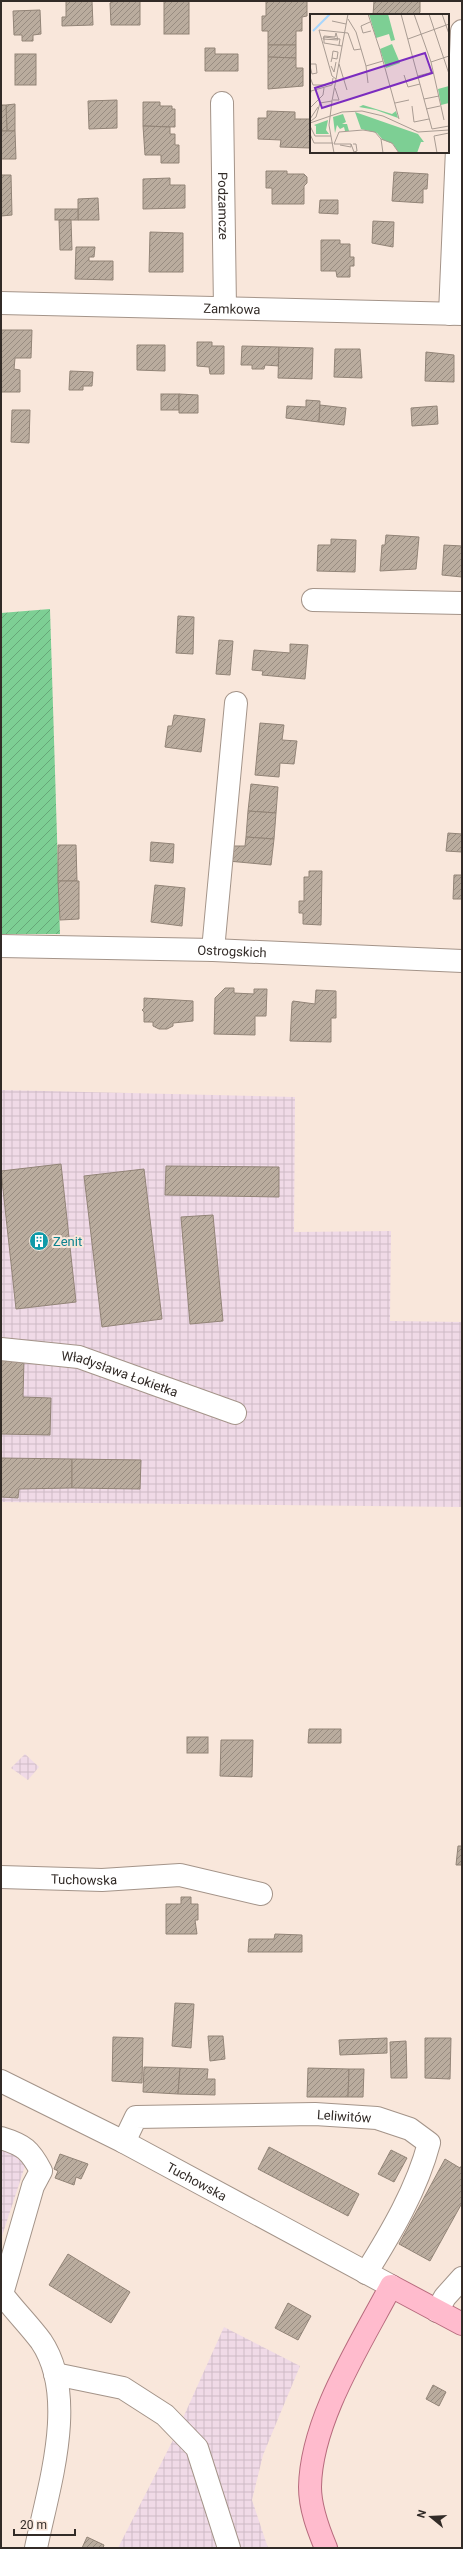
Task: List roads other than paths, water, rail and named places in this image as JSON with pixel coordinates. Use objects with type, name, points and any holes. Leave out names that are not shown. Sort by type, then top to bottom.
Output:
[{"type":"main road","name":"Tuchowska","points":[[391,2286],[462,2324]]},
{"type":"main road","points":[[326,2548],[316,2524],[310,2488],[317,2442],[330,2404],[391,2286]]},
{"type":"street","points":[[456,314],[462,31]]},
{"type":"street","name":"Podzamcze","points":[[222,104],[225,308]]},
{"type":"street","name":"Zamkowa","points":[[1,303],[456,314]]},
{"type":"street","points":[[313,600],[462,603]]},
{"type":"street","points":[[213,950],[236,703]]},
{"type":"street","name":"Ostrogskich","points":[[1,946],[213,950],[462,961]]},
{"type":"street","name":"Władysława Łokietka","points":[[1,1349],[79,1358],[235,1413]]},
{"type":"street","name":"Tuchowska","points":[[1,1877],[102,1880],[180,1875],[261,1894]]},
{"type":"street","name":"Tuchowska","points":[[1,2081],[124,2142],[391,2286]]},
{"type":"street","name":"Leliwitów","points":[[124,2142],[136,2117],[315,2114],[377,2118],[410,2129],[428,2143],[423,2164],[387,2239],[366,2272]]},
{"type":"street","points":[[1,2138],[18,2143],[32,2154],[41,2171],[33,2186],[1,2295],[41,2342],[56,2374],[59,2430],[36,2548]]},
{"type":"street","points":[[437,2311],[451,2289],[462,2278]]},
{"type":"street","points":[[56,2374],[123,2388],[166,2415],[197,2448],[229,2548]]},
{"type":"place","name":"Zenit","points":[[39,1241]]}]
